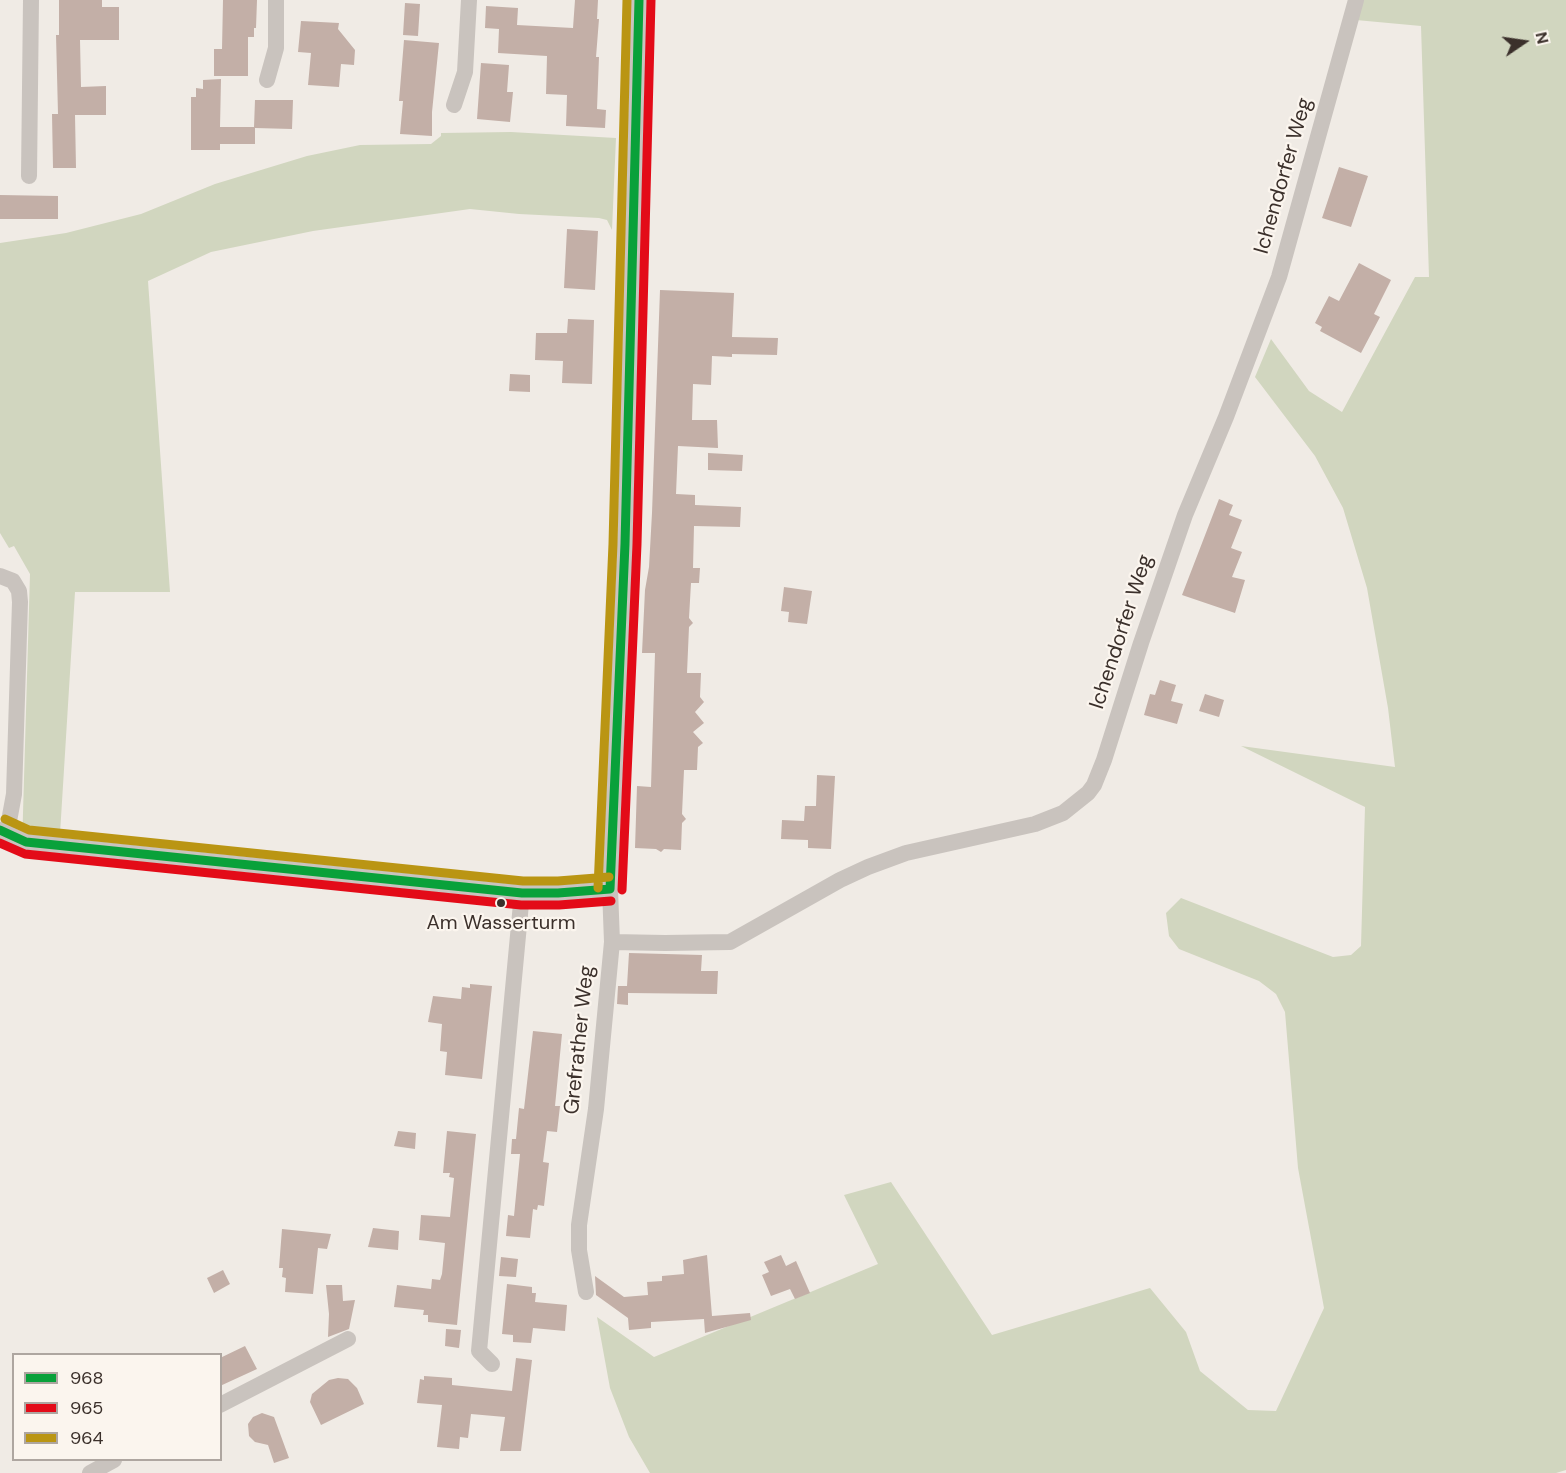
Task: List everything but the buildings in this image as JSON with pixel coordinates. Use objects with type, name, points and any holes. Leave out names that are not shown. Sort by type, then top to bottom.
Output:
[{"type":"street","points":[[29,176],[31,0]]},
{"type":"street","points":[[267,80],[276,48],[276,0]]},
{"type":"street","points":[[454,105],[465,72],[469,0]]},
{"type":"street","name":"Grefrather Weg","points":[[586,1292],[579,1250],[579,1225],[596,1109],[612,942],[610,889],[625,544],[639,0]]},
{"type":"street","name":"Ichendorfer Weg","points":[[612,942],[730,942],[840,880],[877,863],[906,853],[1035,824],[1063,813],[1088,794],[1104,760],[1185,514],[1226,417],[1279,277],[1356,0]]},
{"type":"street","points":[[0,576],[13,581],[19,591],[20,602],[14,794],[3,831],[26,842],[522,893],[610,889]]},
{"type":"street","points":[[492,1364],[479,1351],[522,893]]},
{"type":"street","points":[[222,1404],[348,1339]]},
{"type":"street","points":[[90,1473],[112,1461]]},
{"type":"green space","points":[[1361,0],[1566,0],[1566,1470],[1556,1473],[650,1473],[629,1437],[610,1388],[597,1317],[654,1357],[878,1264],[844,1195],[891,1182],[992,1335],[1150,1288],[1186,1332],[1200,1371],[1248,1410],[1276,1411],[1324,1308],[1298,1168],[1285,1012],[1276,994],[1259,981],[1179,949],[1169,936],[1166,913],[1181,898],[1333,957],[1351,955],[1361,946],[1365,807],[1241,746],[1395,767],[1388,708],[1367,588],[1343,508],[1315,456],[1255,377],[1271,339],[1309,391],[1342,412],[1415,277],[1429,277],[1421,26],[1356,20]]},
{"type":"green space","points":[[511,132],[616,138],[612,230],[607,220],[599,218],[470,209],[313,231],[211,252],[148,281],[170,592],[75,592],[59,850],[22,847],[30,574],[14,546],[9,548],[0,533],[0,243],[66,233],[141,214],[215,184],[307,156],[360,145],[431,144],[441,136],[441,133]]},
{"type":"transit line","name":"964","points":[[598,888],[613,544],[627,0]]},
{"type":"transit line","name":"968","points":[[610,889],[625,544],[639,0]]},
{"type":"transit line","name":"965","points":[[622,890],[637,544],[651,0]]},
{"type":"transit line","name":"964","points":[[5,819],[29,830],[523,881],[609,877]]},
{"type":"transit line","name":"968","points":[[0,830],[26,842],[522,893],[610,889]]},
{"type":"transit line","name":"965","points":[[0,843],[25,854],[521,905],[611,901]]},
{"type":"place","name":"Am Wasserturm","points":[[501,903]]}]
